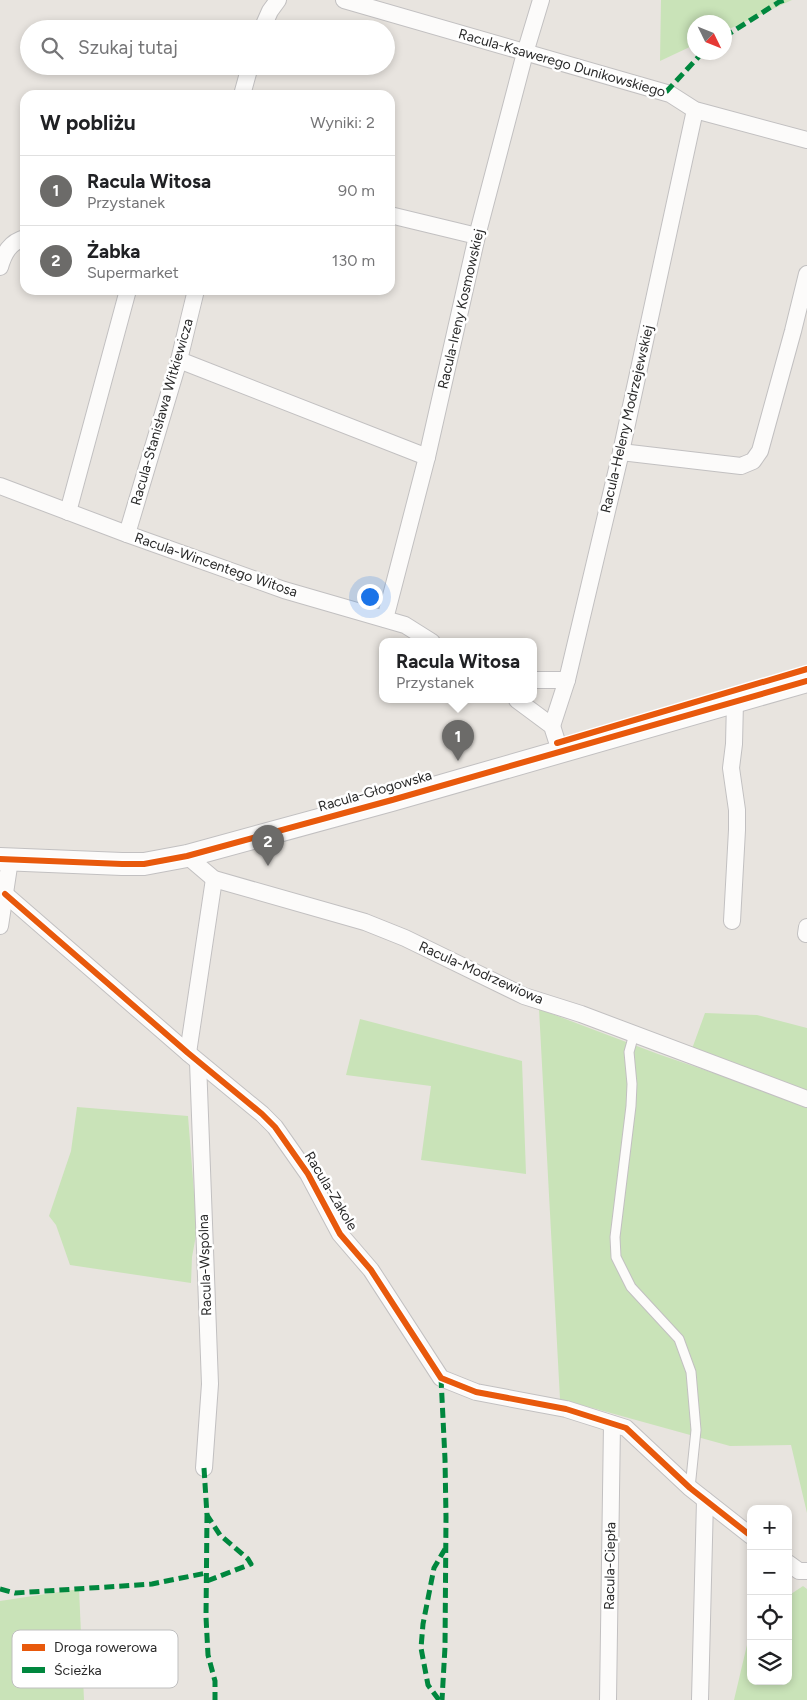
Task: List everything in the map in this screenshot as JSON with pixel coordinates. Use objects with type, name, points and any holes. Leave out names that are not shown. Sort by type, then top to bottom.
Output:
[{"type":"street","points":[[266,20],[278,0]]},
{"type":"street","name":"Racula-Ksawerego Dunikowskiego","points":[[344,0],[670,94],[695,110],[807,140]]},
{"type":"street","name":"Racula-Ireny Kosmowskiej","points":[[385,619],[427,457],[477,236],[525,53],[541,0]]},
{"type":"street","points":[[243,90],[248,75]]},
{"type":"street","name":"Racula-Heleny Modrzejewskiej","points":[[552,726],[567,680],[621,452],[695,110]]},
{"type":"street","points":[[395,216],[477,236]]},
{"type":"street","points":[[0,267],[5,252],[15,242],[20,240]]},
{"type":"street","points":[[621,452],[742,466],[753,461],[760,451],[807,274]]},
{"type":"street","points":[[68,512],[127,295]]},
{"type":"street","name":"Racula-Stanisława Witkiewicza","points":[[127,534],[178,360],[195,295]]},
{"type":"street","points":[[178,360],[427,457]]},
{"type":"street","name":"Racula-Wincentego Witosa","points":[[0,486],[284,590],[405,625],[426,638]]},
{"type":"street","points":[[537,680],[567,680]]},
{"type":"street","name":"Racula-Głogowska","points":[[5,860],[137,864],[187,856],[392,800],[807,680]]},
{"type":"street","points":[[732,921],[737,823],[731,768],[734,744],[735,701]]},
{"type":"street","points":[[521,703],[552,726],[560,751]]},
{"type":"street","name":"Racula-Modrzewiowa","points":[[187,856],[214,879],[365,922],[405,938],[524,996],[634,1034],[807,1099]]},
{"type":"street","points":[[0,926],[5,894],[5,860]]},
{"type":"street","points":[[193,1058],[214,879]]},
{"type":"street","name":"Racula-Zakole","points":[[5,894],[193,1058],[262,1114],[279,1132],[308,1174],[340,1234],[371,1270],[441,1378],[476,1392],[566,1408],[617,1428]]},
{"type":"street","name":"Racula-Wspólna","points":[[193,1058],[210,1384],[204,1468]]},
{"type":"street","points":[[617,1428],[690,1488],[705,1507],[747,1533]]},
{"type":"street","name":"Racula-Ciepła","points":[[608,1700],[617,1428]]},
{"type":"street","points":[[700,1700],[705,1507]]},
{"type":"street","points":[[792,1566],[799,1571],[806,1571]]},
{"type":"lane","points":[[634,1034],[629,1052],[632,1084],[631,1106],[614,1237],[616,1257],[630,1288],[679,1339],[692,1372],[696,1430],[690,1488]]},
{"type":"green space","points":[[661,0],[792,0],[732,28],[732,15],[687,15],[687,48],[660,61]]},
{"type":"green space","points":[[539,1009],[658,1054],[807,1105],[807,1513],[791,1445],[730,1446],[560,1399]]},
{"type":"green space","points":[[705,1013],[757,1015],[807,1028],[807,1096],[689,1057]]},
{"type":"green space","points":[[360,1019],[522,1061],[526,1174],[421,1160],[431,1086],[346,1075]]},
{"type":"green space","points":[[77,1107],[188,1116],[197,1230],[192,1257],[191,1283],[70,1265],[56,1225],[49,1216],[71,1151]]},
{"type":"green space","points":[[803,1586],[807,1589],[807,1700],[734,1700],[747,1645],[747,1685],[792,1685],[792,1593]]},
{"type":"green space","points":[[79,1589],[81,1630],[12,1630],[12,1688],[83,1688],[84,1700],[0,1700],[0,1601]]},
{"type":"marked path","points":[[732,32],[785,0]]},
{"type":"marked path","points":[[666,92],[696,60]]},
{"type":"marked path","points":[[441,1378],[446,1517],[445,1647],[442,1700]]},
{"type":"marked path","points":[[204,1468],[207,1515],[206,1617],[208,1655],[215,1681],[215,1700]]},
{"type":"marked path","points":[[207,1515],[220,1535],[248,1559],[251,1564],[207,1581]]},
{"type":"marked path","points":[[439,1700],[428,1685],[421,1648],[423,1624],[434,1568],[445,1549]]},
{"type":"marked path","points":[[0,1589],[15,1593],[152,1584],[206,1573]]},
{"type":"cycle path","points":[[557,743],[807,669]]},
{"type":"cycle path","points":[[0,859],[144,864],[187,856],[392,800],[807,681]]},
{"type":"cycle path","points":[[5,894],[275,1127],[308,1174],[340,1234],[371,1270],[441,1378],[476,1392],[566,1409],[626,1428],[690,1488],[747,1533]]},
{"type":"place","name":"Racula Witosa","points":[[458,761]]},
{"type":"place","name":"Żabka","points":[[268,866]]}]
